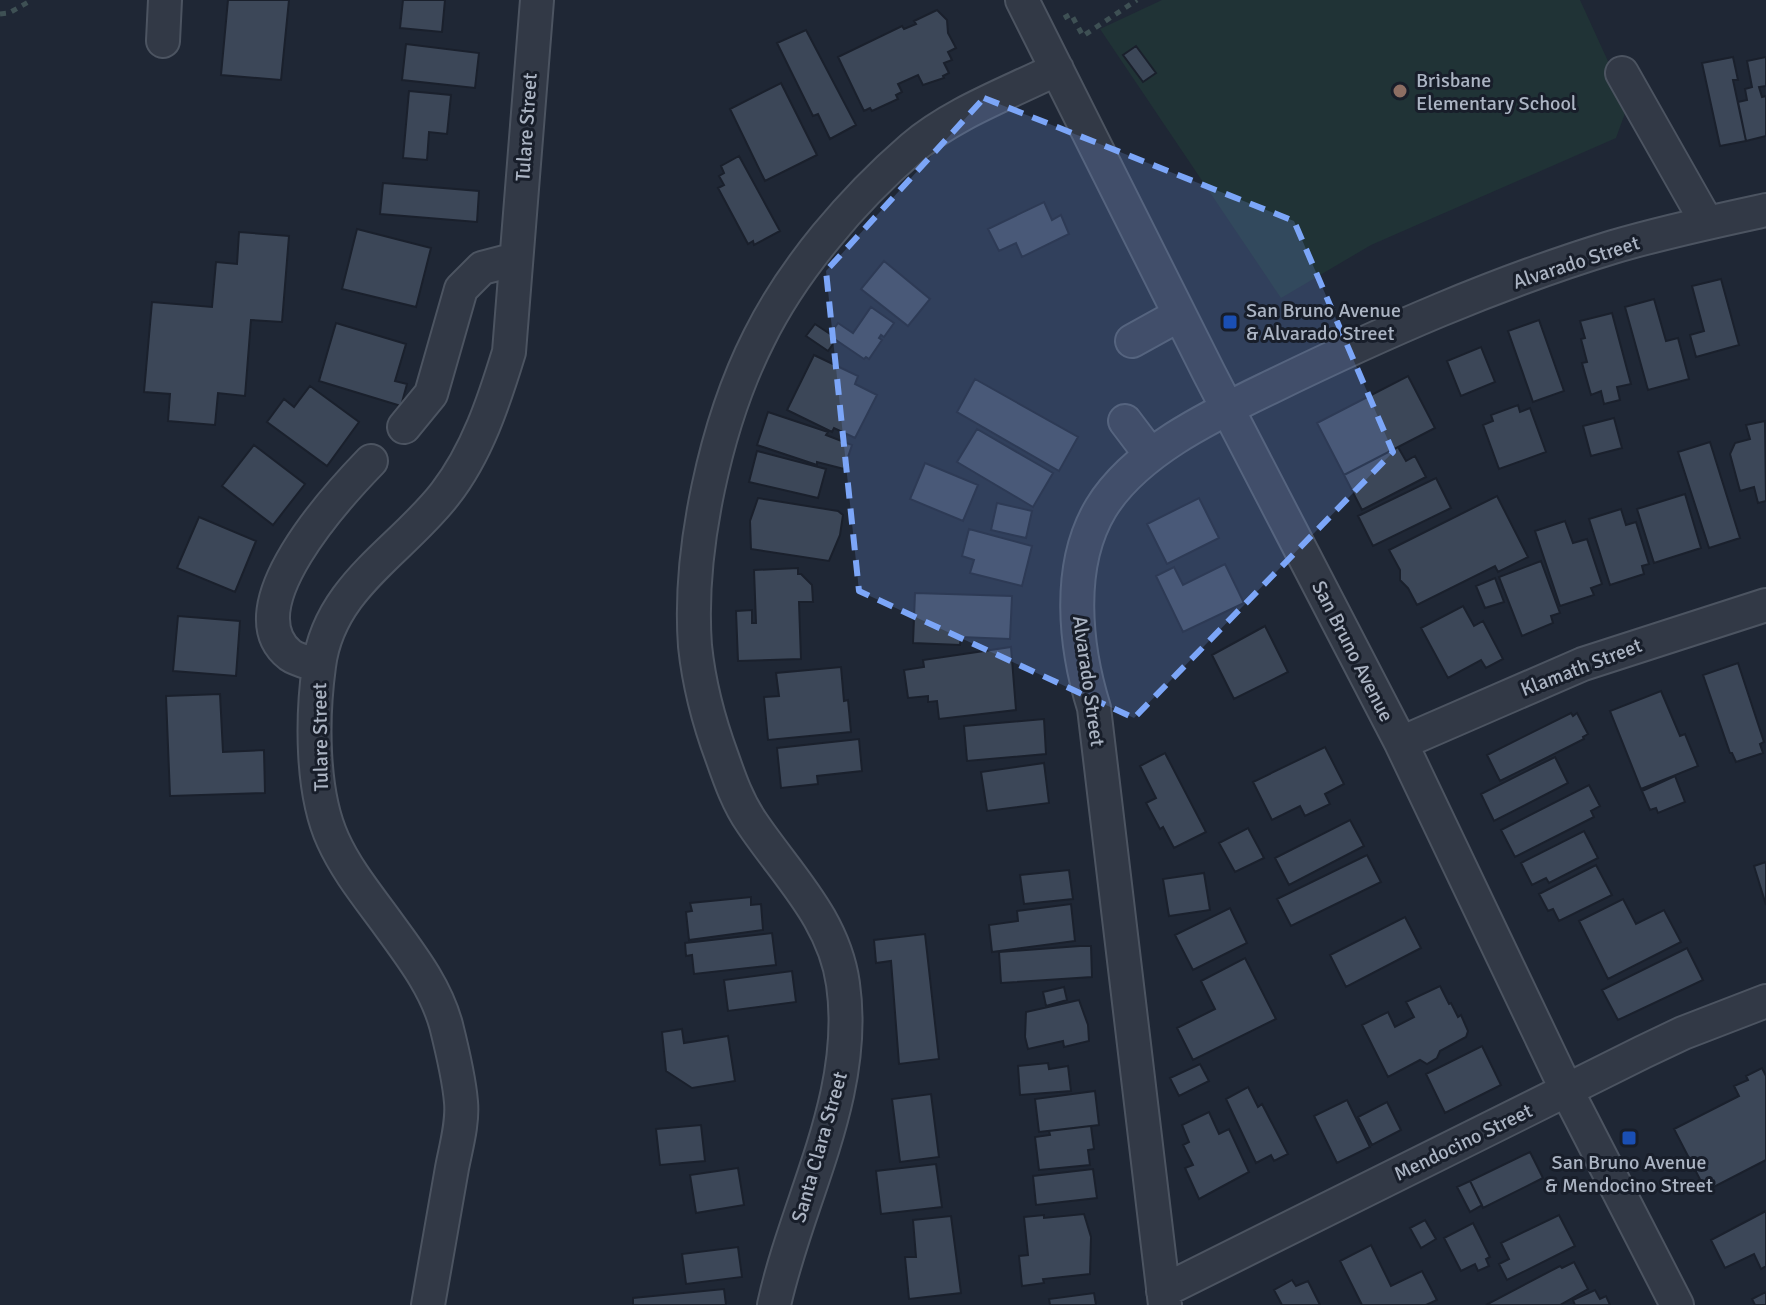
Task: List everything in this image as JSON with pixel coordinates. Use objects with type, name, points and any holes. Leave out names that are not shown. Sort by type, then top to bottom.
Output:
[{"type":"street","points":[[163,41],[165,0]]},
{"type":"street","name":"Tulare Street","points":[[428,1305],[461,1117],[461,1102],[446,1026],[435,996],[417,964],[355,877],[333,841],[325,819],[316,745],[316,695],[328,627],[358,582],[428,514],[463,468],[494,403],[509,352],[537,0]]},
{"type":"street","name":"San Bruno Avenue","points":[[1022,0],[1179,315],[1401,743],[1567,1091],[1677,1305]]},
{"type":"street","name":"Santa Clara Street","points":[[774,1305],[785,1258],[821,1154],[841,1078],[846,1013],[843,980],[825,929],[813,906],[751,821],[737,796],[705,702],[695,644],[694,592],[699,541],[711,482],[737,388],[759,337],[788,289],[851,208],[913,147],[936,131],[1057,69]]},
{"type":"street","points":[[1622,73],[1707,223]]},
{"type":"street","name":"Alvarado Street","points":[[1164,1298],[1094,708],[1082,656],[1078,602],[1081,565],[1087,537],[1100,510],[1117,486],[1150,454],[1227,409],[1349,348],[1450,306],[1614,247],[1766,210]]},
{"type":"street","points":[[404,427],[431,394],[461,289],[482,268],[516,259]]},
{"type":"street","points":[[1132,341],[1179,315]]},
{"type":"street","points":[[1125,421],[1150,454]]},
{"type":"street","points":[[319,666],[290,655],[277,638],[272,606],[295,555],[329,505],[371,461]]},
{"type":"street","name":"Klamath Street","points":[[1401,743],[1583,664],[1766,605]]},
{"type":"street","name":"Mendocino Street","points":[[1164,1298],[1683,1033],[1766,1001]]},
{"type":"path","points":[[0,14],[9,13],[32,0]]},
{"type":"path","points":[[1037,31],[1071,14],[1083,36],[1137,0]]},
{"type":"highlighted area","points":[[984,98],[1294,221],[1393,452],[1134,718],[859,591],[826,271]]},
{"type":"green space","name":"Brisbane Elementary School","points":[[1162,0],[1580,0],[1628,105],[1616,138],[1371,245],[1281,298],[1100,29]]},
{"type":"building","points":[[228,0],[289,0],[281,80],[221,75]]},
{"type":"building","points":[[403,0],[445,0],[442,32],[400,28]]},
{"type":"building","points":[[937,10],[947,20],[948,33],[956,48],[948,52],[952,60],[944,63],[949,73],[944,78],[923,85],[918,75],[898,84],[902,92],[896,95],[898,99],[872,111],[870,108],[864,111],[838,57],[902,26],[904,29],[916,24],[914,21]]},
{"type":"building","points":[[806,30],[856,125],[830,139],[818,114],[813,116],[777,43]]},
{"type":"building","points":[[406,44],[479,53],[475,88],[402,80]]},
{"type":"building","points":[[1136,46],[1156,73],[1143,82],[1123,55]]},
{"type":"building","points":[[1733,57],[1738,80],[1733,80],[1746,141],[1720,146],[1702,63]]},
{"type":"building","points":[[1766,57],[1766,86],[1759,87],[1762,97],[1766,96],[1766,136],[1746,141],[1738,102],[1747,100],[1745,89],[1752,87],[1747,61]]},
{"type":"building","points":[[781,83],[817,155],[765,181],[730,109]]},
{"type":"building","points":[[409,91],[451,95],[447,134],[429,132],[427,160],[403,158]]},
{"type":"building","points":[[739,156],[780,231],[754,245],[753,241],[748,244],[718,188],[724,185],[719,176],[724,173],[721,166]]},
{"type":"building","points":[[383,183],[479,191],[477,222],[380,214]]},
{"type":"building","points":[[1044,202],[1052,220],[1061,215],[1069,234],[1022,257],[1016,243],[999,251],[988,229]]},
{"type":"building","points":[[357,229],[431,248],[416,307],[342,289]]},
{"type":"building","points":[[239,232],[289,236],[282,322],[251,320],[245,396],[218,393],[215,425],[168,421],[170,394],[144,392],[152,302],[212,307],[216,262],[237,264]]},
{"type":"building","points":[[884,261],[930,299],[908,326],[861,289]]},
{"type":"building","points":[[1721,279],[1739,345],[1696,357],[1690,335],[1704,331],[1692,286]]},
{"type":"building","points":[[1654,299],[1666,341],[1678,338],[1689,379],[1648,390],[1625,307]]},
{"type":"building","points":[[871,307],[894,323],[884,337],[881,335],[879,338],[882,340],[869,359],[864,359],[836,340],[828,351],[806,336],[815,324],[830,334],[838,323],[853,333]]},
{"type":"building","points":[[1612,313],[1631,384],[1617,387],[1620,400],[1604,404],[1601,391],[1591,395],[1582,363],[1587,362],[1580,321]]},
{"type":"building","points":[[1539,320],[1564,391],[1533,402],[1508,331]]},
{"type":"building","points":[[336,323],[406,344],[395,381],[407,384],[401,406],[319,381]]},
{"type":"building","points":[[1481,347],[1495,382],[1461,396],[1447,361]]},
{"type":"building","points":[[814,355],[858,376],[855,384],[877,395],[855,438],[834,428],[832,432],[787,410]]},
{"type":"building","points":[[1408,376],[1435,428],[1344,475],[1317,423]]},
{"type":"building","points":[[975,379],[1078,437],[1059,471],[957,412]]},
{"type":"building","points":[[310,386],[359,422],[327,466],[267,422],[284,399],[294,407]]},
{"type":"building","points":[[1518,405],[1520,412],[1530,408],[1546,452],[1499,469],[1483,425],[1493,421],[1491,415]]},
{"type":"building","points":[[768,412],[828,432],[826,435],[852,445],[844,469],[817,462],[817,465],[757,445]]},
{"type":"building","points":[[1614,418],[1622,448],[1591,456],[1583,426]]},
{"type":"building","points":[[1765,421],[1766,501],[1758,503],[1754,487],[1740,491],[1730,454],[1735,443],[1750,439],[1746,425]]},
{"type":"building","points":[[977,429],[1053,473],[1033,507],[957,462]]},
{"type":"building","points":[[1710,442],[1740,538],[1709,548],[1678,452]]},
{"type":"building","points":[[254,445],[305,484],[273,525],[222,486]]},
{"type":"building","points":[[1398,447],[1406,461],[1415,456],[1426,477],[1362,510],[1344,475]]},
{"type":"building","points":[[757,451],[826,469],[818,498],[749,482]]},
{"type":"building","points":[[925,463],[978,485],[963,521],[910,499]]},
{"type":"building","points":[[1436,478],[1451,508],[1373,546],[1358,516]]},
{"type":"building","points":[[1685,494],[1701,548],[1654,563],[1637,509]]},
{"type":"building","points":[[1497,496],[1528,557],[1498,572],[1495,566],[1417,605],[1400,580],[1400,570],[1389,550]]},
{"type":"building","points":[[758,498],[838,511],[843,515],[840,535],[829,561],[751,549],[750,521]]},
{"type":"building","points":[[1199,498],[1219,538],[1167,564],[1147,524]]},
{"type":"building","points":[[997,503],[1032,511],[1026,538],[991,530]]},
{"type":"building","points":[[1621,509],[1626,525],[1636,522],[1649,564],[1642,566],[1644,574],[1610,585],[1589,519]]},
{"type":"building","points":[[199,517],[256,541],[235,592],[177,568]]},
{"type":"building","points":[[1565,521],[1573,543],[1587,539],[1602,584],[1591,588],[1594,595],[1560,606],[1535,531]]},
{"type":"building","points":[[969,529],[1032,546],[1022,586],[970,573],[974,560],[962,556]]},
{"type":"building","points":[[1541,561],[1560,613],[1551,616],[1553,623],[1522,636],[1499,577]]},
{"type":"building","points":[[1225,564],[1244,603],[1183,632],[1156,576],[1174,567],[1183,585]]},
{"type":"building","points":[[798,568],[798,574],[812,585],[813,602],[799,602],[801,659],[738,661],[736,611],[752,610],[752,623],[756,623],[754,570]]},
{"type":"building","points":[[1495,578],[1504,602],[1485,608],[1476,586]]},
{"type":"building","points":[[915,593],[1012,596],[1010,639],[961,637],[960,645],[913,643]]},
{"type":"building","points":[[1463,606],[1474,626],[1483,621],[1503,659],[1486,668],[1481,660],[1448,678],[1421,628]]},
{"type":"building","points":[[178,616],[240,621],[236,676],[173,671]]},
{"type":"building","points":[[1265,626],[1288,672],[1234,699],[1212,655]]},
{"type":"building","points":[[1011,647],[1016,710],[939,719],[937,701],[928,702],[928,696],[908,698],[904,670],[924,667],[923,660]]},
{"type":"building","points":[[1738,663],[1764,742],[1760,744],[1763,753],[1736,762],[1730,753],[1703,675]]},
{"type":"building","points":[[841,667],[851,732],[768,740],[764,697],[779,696],[776,673]]},
{"type":"building","points":[[1661,691],[1680,736],[1685,734],[1698,766],[1641,789],[1610,711]]},
{"type":"building","points":[[220,694],[223,752],[264,750],[265,793],[170,796],[166,696]]},
{"type":"building","points":[[1571,713],[1573,716],[1577,713],[1588,734],[1584,739],[1500,781],[1487,755]]},
{"type":"building","points":[[1044,719],[1046,754],[967,761],[964,726]]},
{"type":"building","points":[[859,739],[862,771],[817,776],[818,784],[781,788],[777,748]]},
{"type":"building","points":[[1325,747],[1344,784],[1325,794],[1330,804],[1305,816],[1300,806],[1272,820],[1253,782]]},
{"type":"building","points":[[1165,753],[1206,832],[1174,848],[1146,803],[1156,798],[1140,766]]},
{"type":"building","points":[[1555,757],[1568,783],[1494,821],[1481,794]]},
{"type":"building","points":[[1044,763],[1049,803],[987,811],[981,772]]},
{"type":"building","points":[[1675,776],[1685,802],[1658,813],[1656,808],[1650,810],[1642,791]]},
{"type":"building","points":[[1589,785],[1600,806],[1591,811],[1594,817],[1515,857],[1501,830]]},
{"type":"building","points":[[1350,820],[1364,846],[1289,885],[1275,858]]},
{"type":"building","points":[[1248,828],[1264,858],[1235,872],[1219,843]]},
{"type":"building","points":[[1584,831],[1598,858],[1549,883],[1546,878],[1532,885],[1521,863]]},
{"type":"building","points":[[1367,855],[1381,882],[1291,926],[1277,899]]},
{"type":"building","points":[[1766,862],[1766,905],[1754,866]]},
{"type":"building","points":[[1596,865],[1612,895],[1559,921],[1553,909],[1548,911],[1539,894]]},
{"type":"building","points":[[1069,870],[1073,899],[1024,904],[1020,875]]},
{"type":"building","points":[[1204,873],[1210,910],[1169,916],[1163,879]]},
{"type":"building","points":[[751,897],[751,905],[761,904],[763,930],[689,940],[686,912],[692,911],[690,903]]},
{"type":"building","points":[[1623,899],[1636,924],[1664,910],[1681,942],[1608,979],[1579,921]]},
{"type":"building","points":[[1071,904],[1075,941],[992,952],[989,925],[1018,921],[1017,911]]},
{"type":"building","points":[[1230,908],[1247,943],[1193,970],[1175,935]]},
{"type":"building","points":[[1405,917],[1421,948],[1346,987],[1330,955]]},
{"type":"building","points":[[772,933],[776,965],[694,974],[692,955],[686,956],[685,943]]},
{"type":"building","points":[[925,934],[939,1059],[899,1064],[891,961],[876,963],[874,940]]},
{"type":"building","points":[[1091,946],[1092,977],[1001,983],[999,952]]},
{"type":"building","points":[[1687,948],[1703,980],[1618,1020],[1602,990]]},
{"type":"building","points":[[1245,958],[1276,1019],[1193,1060],[1177,1028],[1215,1009],[1201,981]]},
{"type":"building","points":[[792,971],[796,1002],[728,1011],[724,980]]},
{"type":"building","points":[[1440,986],[1458,1017],[1461,1015],[1468,1031],[1466,1037],[1440,1051],[1437,1058],[1427,1064],[1420,1060],[1388,1077],[1362,1025],[1388,1012],[1395,1027],[1414,1017],[1406,1002]]},
{"type":"building","points":[[1064,987],[1067,1000],[1046,1006],[1043,992]]},
{"type":"building","points":[[1079,1000],[1088,1025],[1089,1041],[1064,1047],[1063,1041],[1028,1049],[1026,1012]]},
{"type":"building","points":[[682,1029],[684,1043],[728,1036],[735,1081],[692,1088],[666,1071],[662,1032]]},
{"type":"building","points":[[1482,1046],[1501,1085],[1445,1113],[1426,1074]]},
{"type":"building","points":[[1048,1063],[1049,1069],[1068,1066],[1071,1091],[1020,1095],[1018,1066]]},
{"type":"building","points":[[1200,1064],[1209,1081],[1179,1096],[1170,1078]]},
{"type":"building","points":[[1762,1068],[1766,1076],[1766,1160],[1706,1191],[1674,1129],[1739,1096],[1734,1086],[1748,1080],[1746,1076]]},
{"type":"building","points":[[1248,1087],[1258,1107],[1262,1104],[1288,1154],[1274,1161],[1271,1155],[1256,1163],[1226,1099]]},
{"type":"building","points":[[1095,1091],[1099,1125],[1039,1132],[1035,1099]]},
{"type":"building","points":[[931,1094],[939,1157],[900,1162],[892,1099]]},
{"type":"building","points":[[1347,1100],[1370,1147],[1337,1163],[1314,1116]]},
{"type":"building","points":[[1387,1102],[1401,1130],[1372,1145],[1358,1117]]},
{"type":"building","points":[[1209,1112],[1219,1134],[1229,1129],[1249,1172],[1199,1199],[1185,1168],[1193,1165],[1183,1145],[1189,1142],[1182,1125]]},
{"type":"building","points":[[701,1125],[705,1161],[660,1165],[656,1129]]},
{"type":"building","points":[[1091,1126],[1094,1149],[1088,1150],[1090,1165],[1039,1170],[1035,1137],[1050,1135],[1049,1131]]},
{"type":"building","points":[[1530,1152],[1543,1178],[1483,1208],[1470,1181]]},
{"type":"building","points":[[936,1164],[942,1207],[881,1214],[876,1171]]},
{"type":"building","points":[[738,1168],[744,1205],[696,1213],[690,1175]]},
{"type":"building","points":[[1093,1169],[1097,1198],[1036,1205],[1033,1176]]},
{"type":"building","points":[[1470,1181],[1482,1205],[1470,1212],[1457,1187]]},
{"type":"building","points":[[1766,1211],[1766,1266],[1761,1269],[1754,1254],[1725,1268],[1711,1240]]},
{"type":"building","points":[[1084,1214],[1091,1237],[1090,1274],[1043,1279],[1044,1283],[1022,1286],[1019,1256],[1028,1255],[1024,1217]]},
{"type":"building","points":[[1559,1215],[1575,1246],[1507,1280],[1499,1264],[1509,1259],[1501,1243]]},
{"type":"building","points":[[951,1216],[961,1293],[909,1299],[905,1257],[916,1257],[913,1220]]},
{"type":"building","points":[[1425,1220],[1436,1239],[1421,1248],[1410,1228]]},
{"type":"building","points":[[1473,1223],[1490,1257],[1486,1259],[1489,1266],[1478,1271],[1475,1264],[1461,1271],[1444,1238]]},
{"type":"building","points":[[1371,1245],[1391,1286],[1422,1271],[1437,1300],[1426,1305],[1362,1305],[1340,1261]]},
{"type":"building","points":[[738,1247],[742,1277],[686,1284],[682,1254]]},
{"type":"building","points":[[1574,1262],[1588,1289],[1560,1305],[1486,1305],[1560,1266],[1562,1268]]},
{"type":"building","points":[[1292,1280],[1296,1286],[1308,1281],[1320,1305],[1282,1305],[1274,1290]]},
{"type":"building","points":[[724,1289],[726,1305],[633,1305],[633,1298]]},
{"type":"building","points":[[1595,1290],[1600,1299],[1606,1296],[1610,1305],[1575,1305],[1573,1300]]},
{"type":"building","points":[[1766,1292],[1766,1305],[1755,1305],[1752,1299]]},
{"type":"building","points":[[1094,1293],[1096,1305],[1050,1305],[1049,1299]]},
{"type":"place","name":"Brisbane Elementary School","points":[[1400,91]]},
{"type":"place","name":"San Bruno Avenue & Alvarado Street","points":[[1230,322]]},
{"type":"place","name":"San Bruno Avenue & Mendocino Street","points":[[1629,1138]]}]
